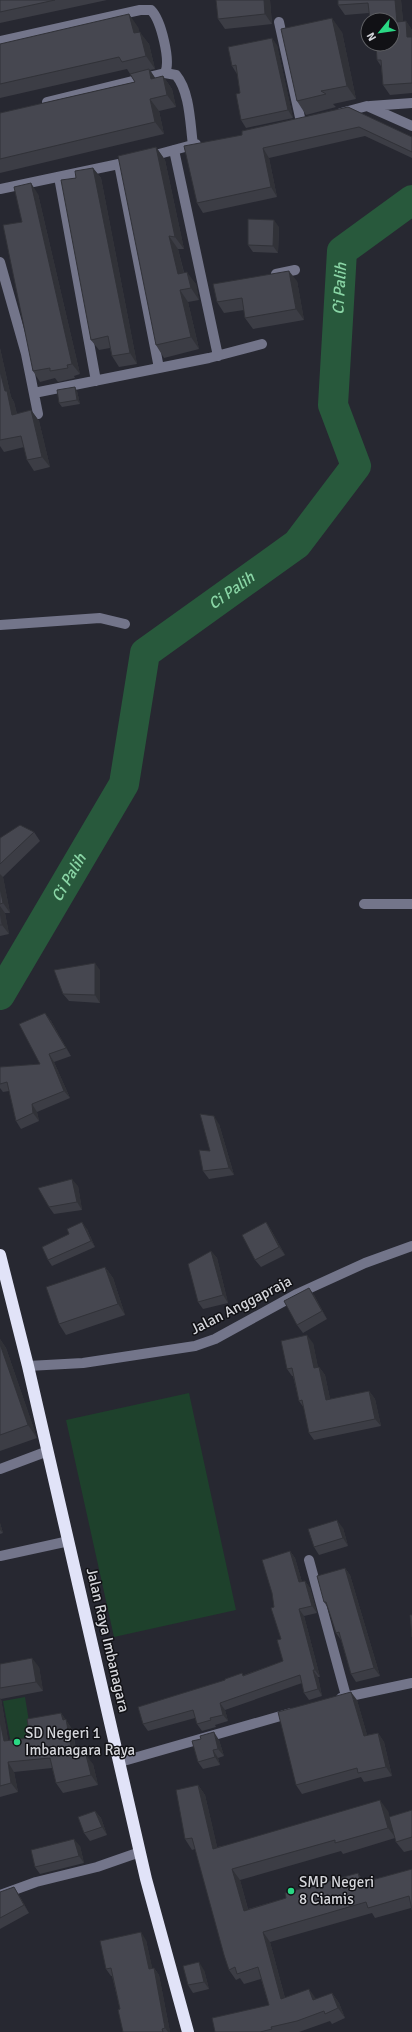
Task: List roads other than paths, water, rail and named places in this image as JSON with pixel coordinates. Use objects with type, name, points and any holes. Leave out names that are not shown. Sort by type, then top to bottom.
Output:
[{"type":"highway","name":"Jalan Raya Imbanagara","points":[[0,1255],[2,1270],[28,1366],[48,1451],[140,1852],[188,2032]]},
{"type":"street","points":[[0,41],[140,10],[151,10],[157,16],[163,41],[168,67],[165,73]]},
{"type":"street","points":[[279,22],[305,121],[288,126]]},
{"type":"street","points":[[34,105],[165,73],[176,75],[181,81],[189,108],[193,145]]},
{"type":"street","points":[[330,115],[367,106],[412,103]]},
{"type":"street","points":[[367,106],[412,126]]},
{"type":"street","points":[[0,189],[119,164],[208,142]]},
{"type":"street","points":[[174,150],[208,289],[218,356]]},
{"type":"street","points":[[119,164],[159,368]]},
{"type":"street","points":[[59,176],[96,381]]},
{"type":"street","points":[[0,262],[26,354],[38,414]]},
{"type":"street","points":[[265,277],[296,270]]},
{"type":"street","points":[[34,393],[218,356],[262,344]]},
{"type":"street","points":[[0,625],[100,618],[125,624]]},
{"type":"street","points":[[364,904],[412,904]]},
{"type":"street","name":"Jalan Anggapraja","points":[[28,1366],[83,1363],[195,1346],[215,1339],[297,1294],[365,1263],[412,1246]]},
{"type":"street","points":[[0,1469],[48,1451]]},
{"type":"street","points":[[0,1556],[69,1541]]},
{"type":"street","points":[[309,1560],[346,1696]]},
{"type":"street","points":[[332,1700],[412,1682]]},
{"type":"street","points":[[120,1762],[304,1709]]},
{"type":"street","points":[[0,1895],[36,1882],[97,1867],[140,1852]]},
{"type":"waterway","name":"Ci Palih","points":[[0,995],[124,784],[145,653],[297,544],[356,466],[333,405],[342,251],[412,200]]},
{"type":"place","name":"SD Negeri 1 Imbanagara Raya","points":[[17,1742]]},
{"type":"place","name":"SMP Negeri 8 Ciamis","points":[[291,1891]]}]
